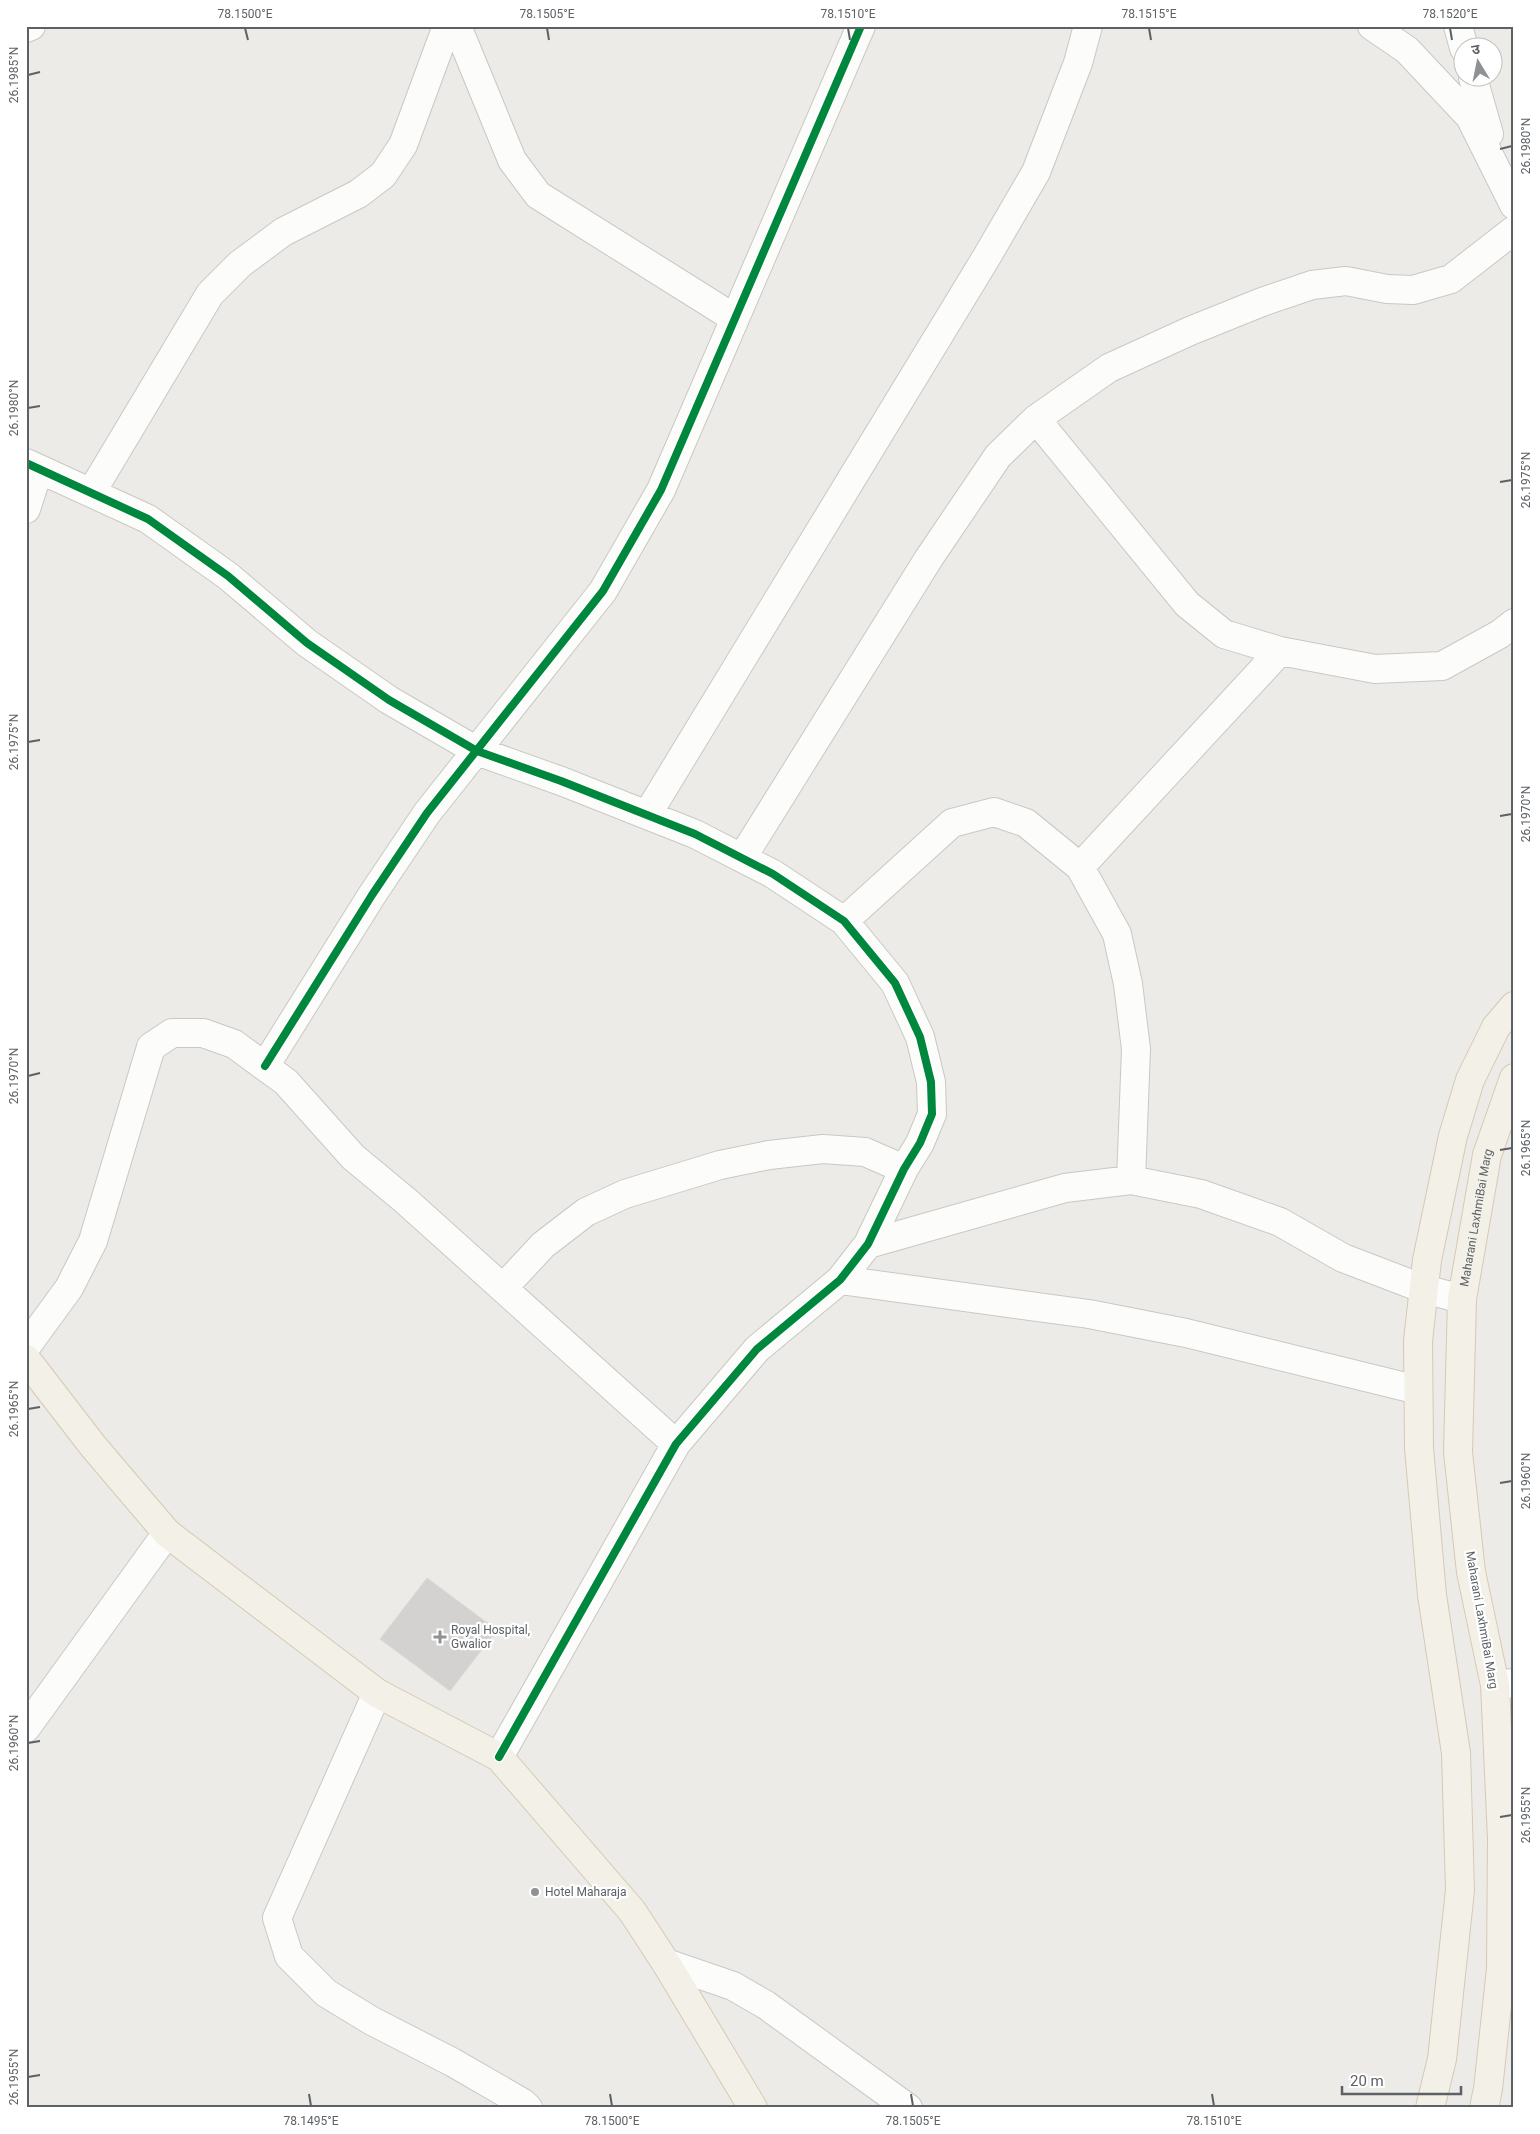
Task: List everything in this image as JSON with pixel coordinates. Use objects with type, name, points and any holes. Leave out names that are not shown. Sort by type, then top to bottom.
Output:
[{"type":"main road","points":[[1430,2108],[1442,2059],[1460,1890],[1456,1753],[1432,1595],[1419,1448],[1418,1341],[1427,1260],[1451,1146],[1470,1080],[1496,1027],[1514,1006]]},
{"type":"main road","name":"Maharani LaxhmiBai Marg","points":[[1484,2108],[1488,2090],[1501,1969],[1504,1684],[1471,1572],[1458,1452],[1462,1299],[1487,1155],[1514,1078]]},
{"type":"main road","points":[[26,1359],[93,1446],[166,1533],[377,1693],[499,1757],[632,1912],[666,1963],[753,2108]]},
{"type":"street","points":[[26,28],[31,26]]},
{"type":"street","points":[[91,493],[210,294],[240,264],[283,232],[358,194],[383,175],[403,145],[447,26]]},
{"type":"street","points":[[457,26],[512,160],[538,196],[734,318]]},
{"type":"street","points":[[265,1066],[372,895],[427,813],[603,591],[660,490],[861,26]]},
{"type":"street","points":[[647,815],[986,258],[1036,172],[1078,63],[1088,26]]},
{"type":"street","points":[[1372,26],[1407,50],[1470,117],[1509,196]]},
{"type":"street","points":[[1476,88],[1509,196]]},
{"type":"street","points":[[742,858],[929,558],[998,456],[1036,419],[1109,368],[1190,331],[1262,302],[1312,285],[1346,281],[1387,289],[1414,290],[1451,279],[1514,230]]},
{"type":"street","points":[[1036,419],[1187,604],[1224,634],[1280,651],[1375,668],[1442,666],[1500,634],[1514,623]]},
{"type":"street","points":[[26,509],[32,466],[148,519],[228,576],[307,643],[389,700],[477,751],[561,781],[696,834],[773,874],[844,921],[894,984],[920,1037],[931,1082],[932,1114],[920,1143],[904,1169],[868,1244],[840,1280],[757,1349],[676,1444],[499,1757]]},
{"type":"street","points":[[1080,867],[1280,651]]},
{"type":"street","points":[[844,921],[952,823],[994,812],[1026,823],[1080,867],[1117,934],[1128,984],[1136,1049],[1132,1180]]},
{"type":"street","points":[[26,1347],[69,1288],[93,1241],[151,1047],[172,1033],[203,1033],[234,1044],[286,1082],[353,1157],[406,1201],[676,1444]]},
{"type":"street","points":[[503,1288],[543,1245],[586,1212],[625,1194],[712,1168],[769,1155],[823,1149],[865,1152],[904,1169]]},
{"type":"street","points":[[868,1244],[1065,1188],[1132,1180],[1202,1194],[1280,1222],[1343,1258],[1424,1289],[1462,1299]]},
{"type":"street","points":[[840,1280],[1089,1314],[1186,1333],[1418,1390]]},
{"type":"street","points":[[26,1728],[166,1533]]},
{"type":"street","points":[[377,1693],[277,1918],[289,1956],[326,1993],[372,2021],[452,2062],[523,2103],[528,2108]]},
{"type":"street","points":[[666,1963],[734,1986],[766,2005],[908,2108]]},
{"type":"building","points":[[427,1578],[497,1630],[450,1691],[380,1639]]},
{"type":"cycle path","points":[[265,1066],[372,895],[427,813],[603,591],[661,490],[861,26]]},
{"type":"cycle path","points":[[26,463],[148,519],[228,576],[307,643],[389,700],[477,751],[561,781],[695,834],[773,874],[844,921],[895,983],[920,1037],[931,1082],[932,1114],[920,1143],[904,1169],[868,1244],[840,1280],[757,1349],[676,1444],[499,1757]]},
{"type":"place","name":"Royal Hospital, Gwalior","points":[[440,1637]]},
{"type":"place","name":"Hotel Maharaja","points":[[535,1892]]}]
